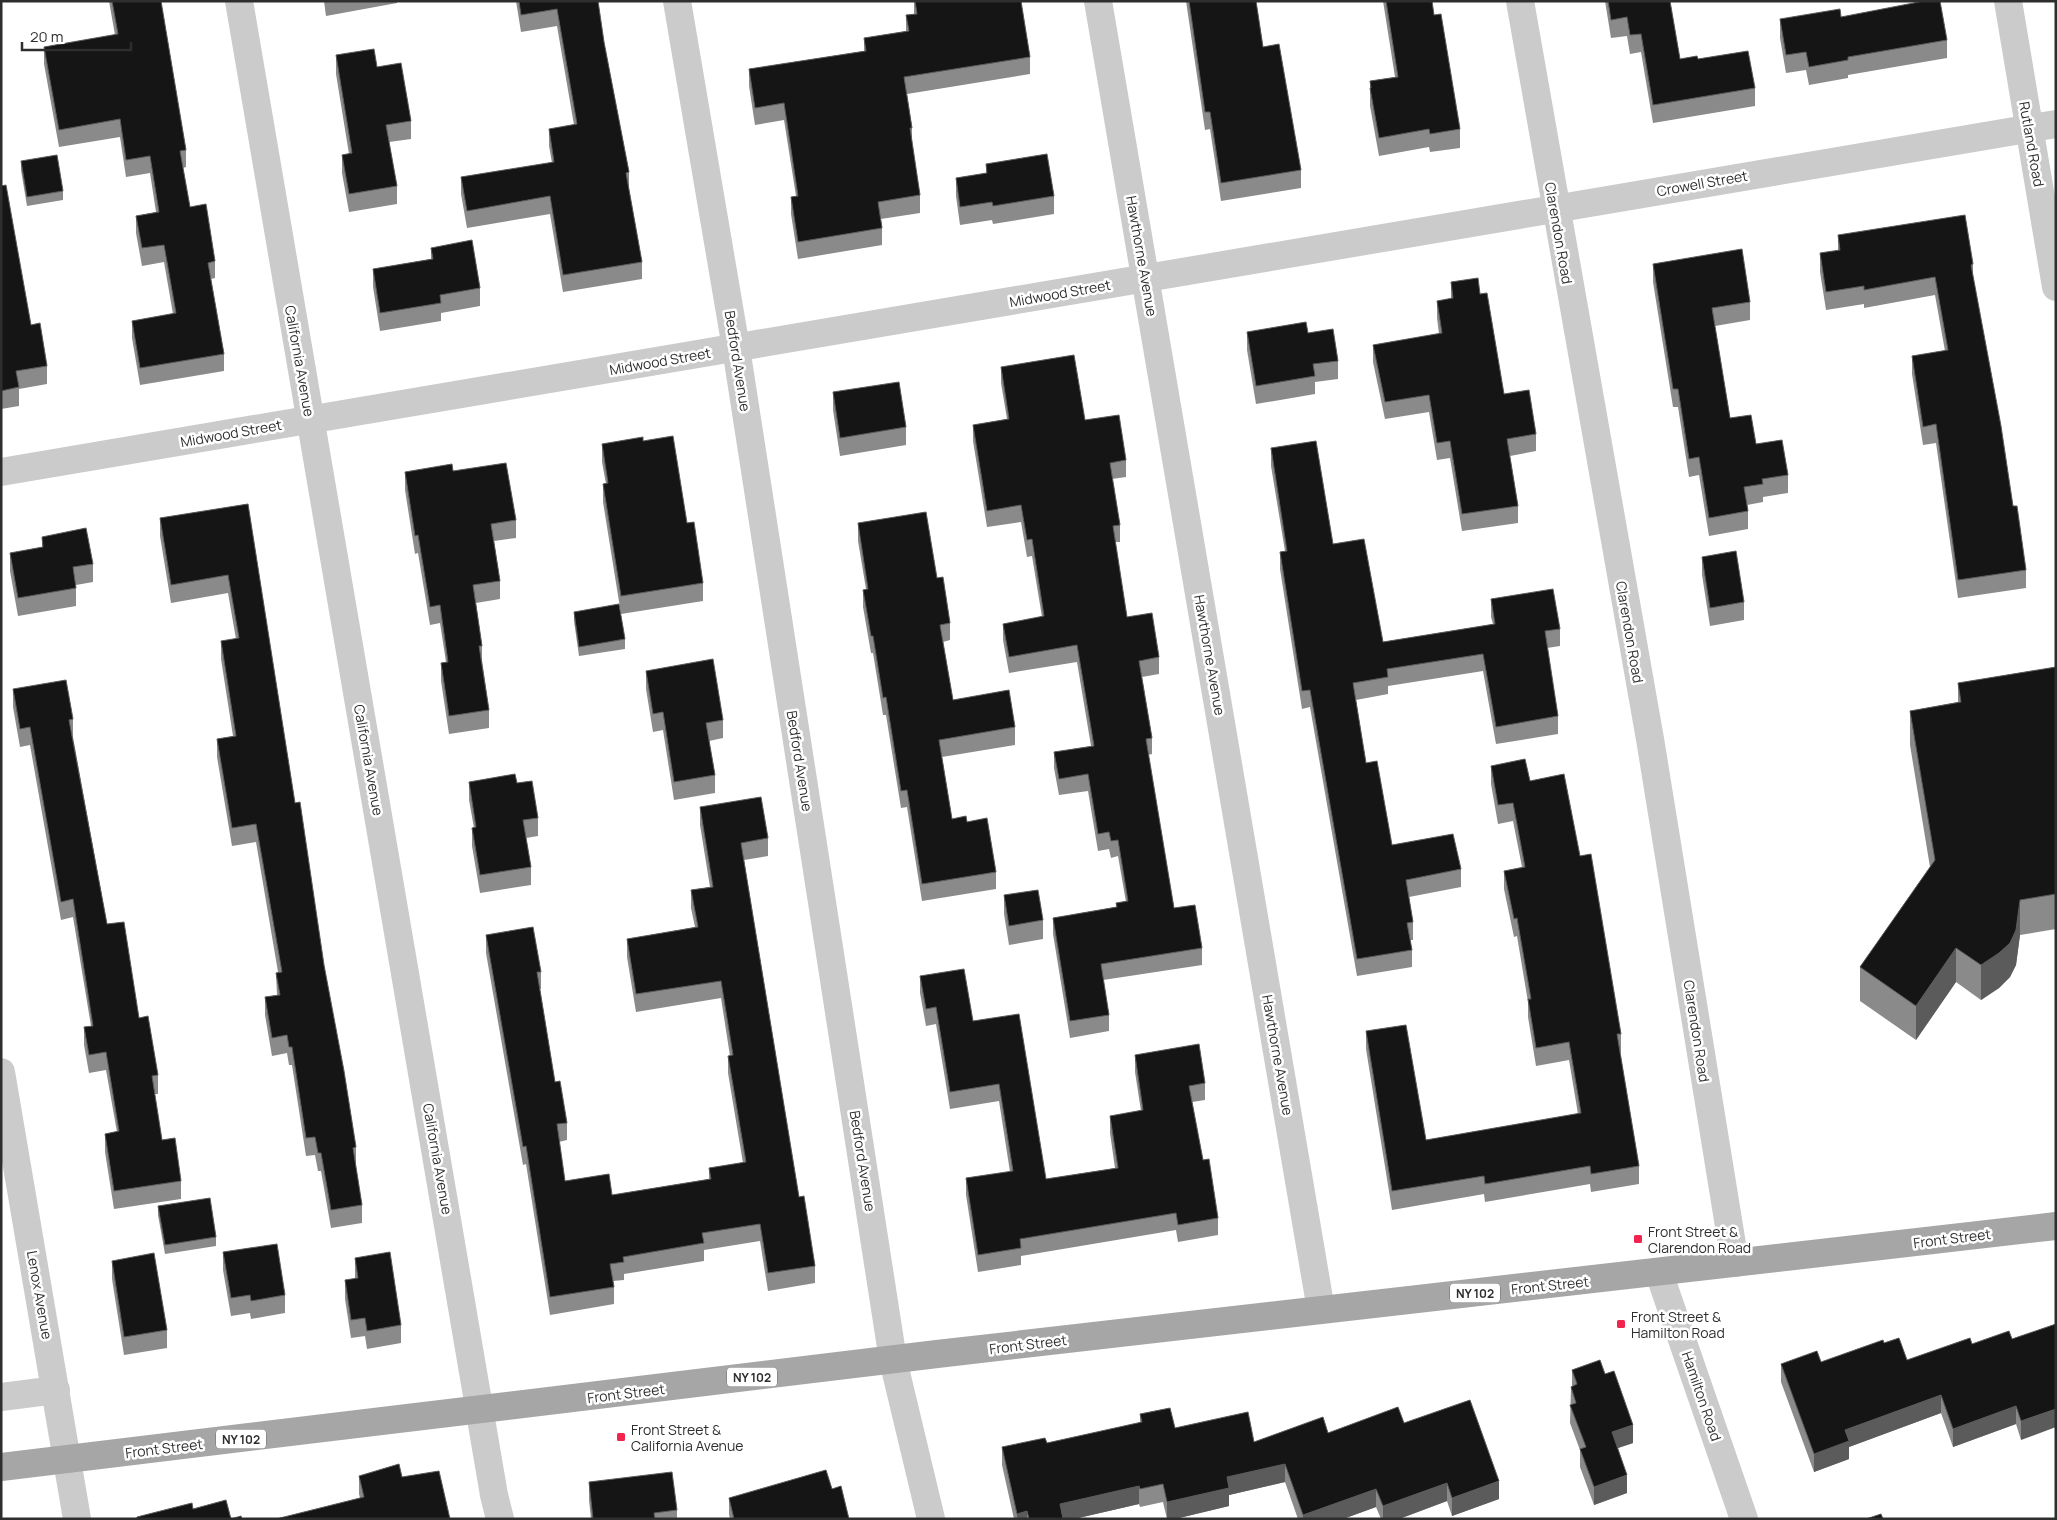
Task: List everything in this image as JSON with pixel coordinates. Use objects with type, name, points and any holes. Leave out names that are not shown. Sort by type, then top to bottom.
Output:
[{"type":"main road","name":"Front Street","points":[[1,1467],[894,1360],[2056,1226]]},
{"type":"street","name":"California Avenue","points":[[239,1],[494,1495],[500,1519]]},
{"type":"street","name":"Bedford Avenue","points":[[677,1],[736,348],[894,1360],[931,1519]]},
{"type":"street","name":"Hawthorne Avenue","points":[[1098,1],[1321,1310]]},
{"type":"street","name":"Clarendon Road","points":[[1520,1],[1650,739],[1735,1263]]},
{"type":"street","name":"Rutland Road","points":[[2008,1],[2056,287]]},
{"type":"street","name":"Crowell Street","points":[[1349,244],[2056,124]]},
{"type":"street","name":"Midwood Street","points":[[1,472],[1349,244]]},
{"type":"street","name":"Lenox Avenue","points":[[1,1072],[77,1519]]},
{"type":"street","name":"Hamilton Road","points":[[1659,1272],[1744,1519]]},
{"type":"street","points":[[1,1397],[56,1390]]},
{"type":"building","points":[[112,1],[161,1],[186,150],[180,151],[190,207],[206,204],[215,261],[208,263],[224,354],[140,368],[132,321],[176,313],[164,245],[142,248],[136,216],[159,212],[150,156],[126,160],[120,119],[59,130],[44,47],[118,34]]},
{"type":"building","points":[[519,1],[598,1],[629,172],[626,173],[642,262],[563,275],[550,196],[467,211],[461,177],[554,162],[549,129],[577,124],[557,9],[521,15]]},
{"type":"building","points":[[915,1],[1021,1],[1030,57],[904,77],[920,195],[878,202],[882,228],[798,242],[791,197],[798,196],[784,103],[755,108],[749,69],[866,51],[864,38],[909,31],[906,15],[917,14]]},
{"type":"building","points":[[1189,1],[1256,1],[1263,47],[1279,44],[1301,170],[1221,183],[1210,112],[1205,112]]},
{"type":"building","points":[[1386,1],[1432,1],[1434,15],[1441,14],[1460,129],[1430,134],[1429,129],[1379,138],[1370,81],[1398,77]]},
{"type":"building","points":[[1608,1],[1670,1],[1680,59],[1697,56],[1698,59],[1748,51],[1755,88],[1653,105],[1641,34],[1630,35],[1627,17],[1611,20]]},
{"type":"building","points":[[1924,1],[1940,1],[1947,40],[1848,57],[1848,60],[1809,67],[1806,52],[1786,55],[1780,19],[1840,9],[1841,17]]},
{"type":"building","points":[[374,49],[377,67],[401,63],[411,121],[386,125],[397,186],[349,194],[342,155],[352,153],[336,55]]},
{"type":"building","points":[[1047,154],[1054,196],[993,206],[992,202],[960,207],[956,178],[987,173],[986,164]]},
{"type":"building","points":[[57,155],[63,191],[27,197],[21,161]]},
{"type":"building","points":[[6,185],[31,325],[40,323],[47,366],[16,371],[19,387],[1,391],[1,186]]},
{"type":"building","points":[[1965,215],[1973,264],[1971,265],[2001,426],[2013,506],[2017,506],[2026,570],[1958,580],[1936,424],[1923,427],[1912,356],[1948,350],[1935,277],[1864,290],[1864,286],[1826,292],[1820,253],[1840,250],[1838,235]]},
{"type":"building","points":[[472,240],[480,288],[440,295],[441,303],[380,313],[373,269],[433,259],[431,248]]},
{"type":"building","points":[[1742,249],[1750,302],[1712,308],[1730,418],[1751,415],[1756,444],[1782,440],[1788,475],[1762,479],[1763,484],[1744,487],[1748,511],[1709,518],[1699,457],[1689,459],[1678,389],[1673,389],[1653,264]]},
{"type":"building","points":[[1478,278],[1480,294],[1487,293],[1504,394],[1529,390],[1536,434],[1507,439],[1518,506],[1462,514],[1450,441],[1437,443],[1429,395],[1385,402],[1373,345],[1442,333],[1437,301],[1453,298],[1451,282]]},
{"type":"building","points":[[1306,322],[1308,333],[1333,329],[1338,361],[1313,364],[1315,376],[1256,386],[1247,332]]},
{"type":"building","points":[[1074,355],[1085,420],[1119,415],[1126,460],[1110,463],[1120,525],[1113,526],[1127,617],[1152,613],[1159,657],[1139,661],[1152,738],[1146,739],[1174,908],[1195,905],[1202,948],[1101,964],[1109,1015],[1070,1021],[1053,918],[1117,907],[1116,903],[1128,901],[1118,840],[1111,841],[1109,832],[1098,834],[1088,774],[1059,779],[1054,752],[1094,746],[1077,645],[1009,657],[1003,624],[1044,616],[1032,539],[1027,540],[1021,505],[987,511],[973,425],[1009,419],[1001,367]]},
{"type":"building","points":[[899,382],[906,427],[840,438],[833,392]]},
{"type":"building","points":[[673,436],[687,523],[694,522],[703,583],[621,596],[603,484],[608,483],[602,444],[643,437],[643,441]]},
{"type":"building","points":[[1316,441],[1333,544],[1364,539],[1383,642],[1495,624],[1491,599],[1553,589],[1560,629],[1545,631],[1558,716],[1496,727],[1483,654],[1387,669],[1388,677],[1353,683],[1366,763],[1377,761],[1392,845],[1453,834],[1461,869],[1406,880],[1413,922],[1407,923],[1412,950],[1357,959],[1310,690],[1302,691],[1280,552],[1287,551],[1271,448]]},
{"type":"building","points":[[506,463],[516,520],[491,524],[500,581],[473,585],[482,646],[479,646],[489,710],[449,716],[441,663],[448,662],[440,605],[430,607],[418,535],[415,536],[405,472],[452,464],[453,471]]},
{"type":"building","points":[[248,504],[295,803],[300,802],[324,965],[356,1147],[353,1148],[362,1205],[331,1210],[321,1153],[318,1153],[315,1137],[306,1138],[292,1047],[289,1047],[287,1035],[272,1038],[265,997],[280,995],[276,973],[282,972],[256,824],[232,828],[217,739],[236,736],[221,641],[239,638],[228,575],[171,585],[160,518]]},
{"type":"building","points":[[926,512],[937,578],[943,577],[950,623],[940,625],[953,700],[1009,690],[1015,727],[939,740],[952,819],[966,816],[967,822],[987,818],[996,872],[922,884],[907,790],[901,791],[886,697],[883,698],[873,636],[871,636],[863,590],[868,589],[858,523]]},
{"type":"building","points":[[86,528],[93,564],[73,567],[76,588],[18,598],[10,553],[43,547],[42,537]]},
{"type":"building","points":[[1736,551],[1744,602],[1710,608],[1702,557]]},
{"type":"building","points":[[619,604],[625,639],[579,647],[574,612]]},
{"type":"building","points":[[713,659],[723,720],[706,723],[715,775],[674,782],[663,712],[653,714],[646,671]]},
{"type":"building","points":[[2056,667],[2056,894],[2020,900],[2016,930],[2010,943],[1981,965],[1956,948],[1916,1006],[1860,967],[1935,860],[1910,711],[1961,702],[1958,683]]},
{"type":"building","points":[[66,680],[73,719],[69,720],[107,924],[124,922],[139,1018],[148,1016],[158,1075],[152,1076],[162,1140],[175,1138],[181,1181],[114,1191],[105,1134],[119,1131],[106,1052],[89,1055],[84,1027],[93,1026],[73,899],[61,902],[30,727],[20,729],[13,689]]},
{"type":"building","points":[[1525,759],[1530,781],[1564,774],[1580,856],[1591,854],[1621,1034],[1617,1034],[1639,1166],[1591,1174],[1590,1166],[1485,1184],[1484,1176],[1392,1191],[1366,1031],[1406,1025],[1426,1140],[1581,1113],[1569,1042],[1536,1048],[1528,999],[1531,999],[1517,918],[1514,919],[1504,871],[1525,867],[1513,803],[1498,805],[1491,766]]},
{"type":"building","points":[[515,774],[517,783],[532,781],[538,818],[523,820],[531,867],[480,875],[472,828],[476,827],[469,782]]},
{"type":"building","points":[[761,797],[768,838],[741,843],[799,1197],[804,1196],[815,1266],[768,1273],[760,1224],[702,1233],[704,1243],[623,1257],[624,1262],[610,1264],[614,1287],[550,1297],[526,1146],[523,1147],[486,935],[533,927],[541,972],[537,972],[555,1082],[560,1081],[567,1123],[557,1124],[565,1181],[609,1174],[612,1195],[711,1179],[709,1168],[746,1162],[728,1056],[733,1055],[721,981],[636,994],[627,939],[698,927],[691,890],[713,887],[700,807]]},
{"type":"building","points":[[1038,890],[1043,920],[1009,926],[1004,895]]},
{"type":"building","points":[[964,969],[973,1021],[1019,1014],[1046,1179],[1118,1168],[1110,1116],[1143,1110],[1135,1055],[1199,1044],[1205,1083],[1189,1086],[1203,1160],[1209,1159],[1218,1218],[1178,1225],[1176,1213],[1020,1239],[1021,1248],[978,1255],[966,1178],[1013,1171],[999,1084],[950,1092],[936,1007],[926,1009],[920,976]]},
{"type":"building","points":[[210,1198],[216,1237],[165,1245],[158,1206]]},
{"type":"building","points":[[277,1244],[285,1295],[251,1301],[250,1295],[231,1298],[223,1252]]},
{"type":"building","points":[[390,1252],[401,1325],[367,1331],[365,1318],[351,1320],[345,1280],[358,1278],[355,1258]]},
{"type":"building","points":[[154,1253],[167,1330],[124,1337],[112,1261]]},
{"type":"building","points":[[2056,1324],[2056,1409],[2021,1421],[2016,1406],[1953,1429],[1941,1395],[1845,1430],[1849,1441],[1814,1454],[1781,1364],[1817,1351],[1821,1362],[1883,1340],[1884,1343],[1899,1338],[1907,1360],[1970,1338],[1972,1344],[2009,1331],[2012,1339]]},
{"type":"building","points":[[1600,1360],[1605,1374],[1614,1371],[1633,1425],[1612,1432],[1627,1475],[1594,1487],[1580,1449],[1586,1447],[1570,1405],[1576,1403],[1571,1387],[1577,1384],[1572,1370]]},
{"type":"building","points":[[1470,1400],[1499,1481],[1452,1498],[1447,1483],[1383,1506],[1376,1489],[1303,1515],[1285,1464],[1227,1477],[1229,1488],[1167,1502],[1163,1484],[1140,1489],[1139,1486],[1060,1504],[1063,1519],[1029,1519],[1027,1511],[1017,1514],[1002,1447],[1045,1438],[1047,1443],[1142,1422],[1140,1414],[1170,1408],[1175,1428],[1248,1412],[1254,1442],[1323,1417],[1328,1433],[1398,1407],[1404,1423]]},
{"type":"building","points":[[399,1464],[402,1477],[439,1471],[450,1519],[276,1519],[364,1497],[359,1476]]},
{"type":"building","points":[[826,1470],[832,1489],[841,1486],[849,1519],[734,1519],[729,1498]]},
{"type":"building","points":[[672,1472],[677,1510],[654,1513],[655,1519],[593,1519],[589,1482]]},
{"type":"building","points":[[226,1500],[231,1519],[137,1519],[137,1517],[192,1503],[193,1509]]},
{"type":"building","points":[[1881,1514],[1883,1519],[1866,1519]]},
{"type":"building","points":[[241,1516],[242,1519],[231,1519]]},
{"type":"place","name":"Front Street & Clarendon Road","points":[[1638,1239]]},
{"type":"place","name":"Front Street & Hamilton Road","points":[[1621,1324]]},
{"type":"place","name":"Front Street & California Avenue","points":[[621,1437]]}]
